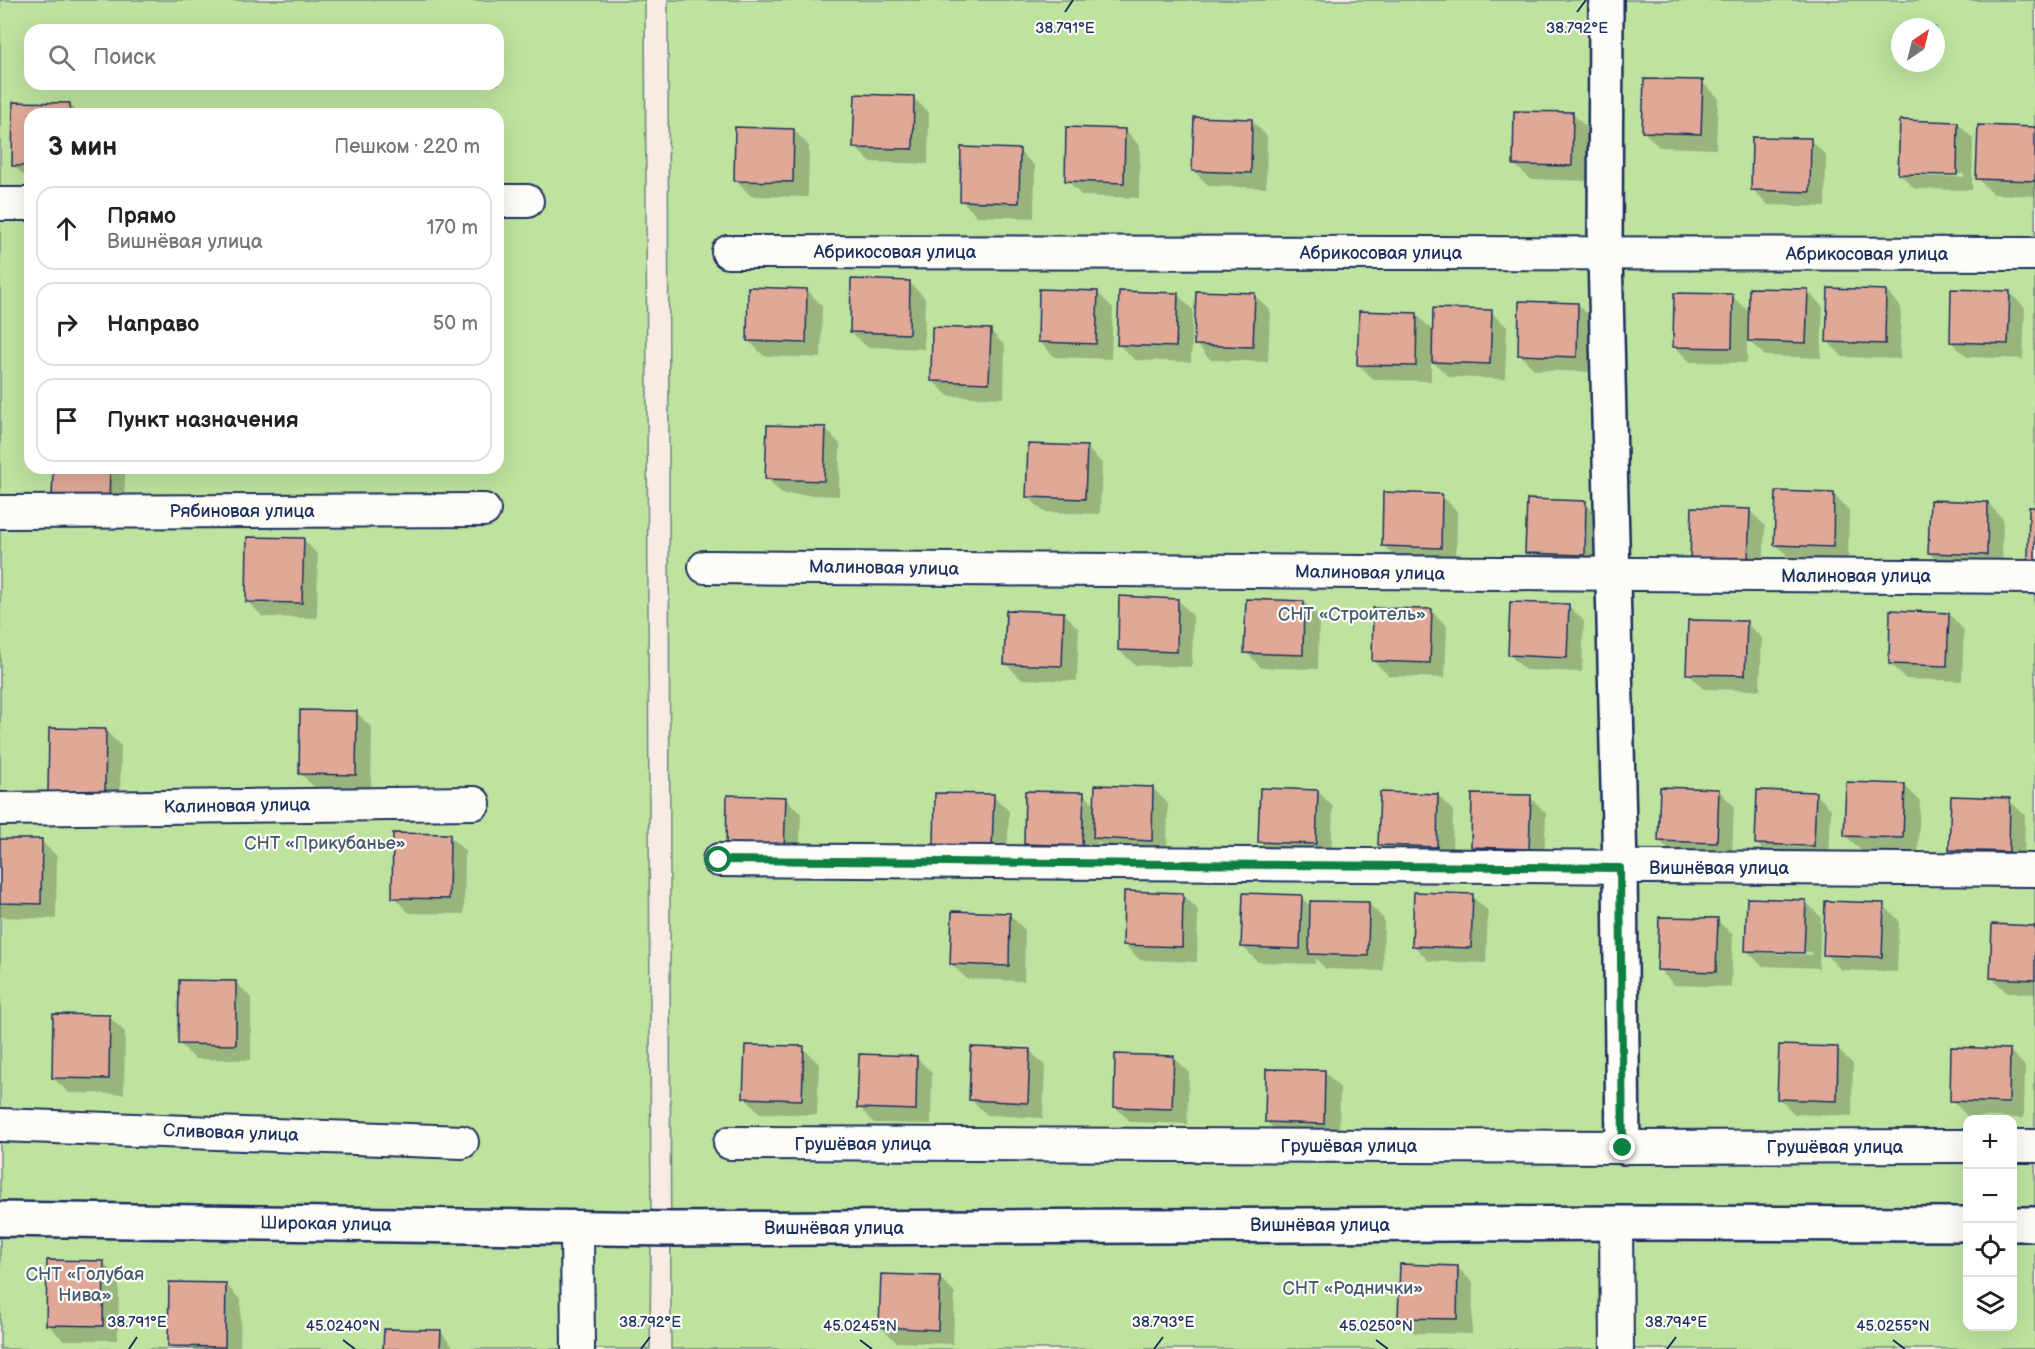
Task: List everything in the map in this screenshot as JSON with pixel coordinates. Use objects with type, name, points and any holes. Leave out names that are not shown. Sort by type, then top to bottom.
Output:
[{"type":"street","points":[[1606,0],[1605,254],[1620,868],[1623,1148]]},
{"type":"street","points":[[0,204],[24,204]]},
{"type":"street","name":"Абрикосовая улица","points":[[728,252],[2035,254]]},
{"type":"street","name":"Рябиновая улица","points":[[0,512],[484,510]]},
{"type":"street","name":"Малиновая улица","points":[[705,567],[2035,577]]},
{"type":"street","name":"Калиновая улица","points":[[0,809],[474,804]]},
{"type":"street","name":"Вишнёвая улица","points":[[719,860],[2035,870]]},
{"type":"street","name":"Сливовая улица","points":[[0,1125],[462,1142]]},
{"type":"street","name":"Грушёвая улица","points":[[730,1143],[1623,1148],[1963,1146]]},
{"type":"street","points":[[2017,1146],[2035,1146]]},
{"type":"street","name":"Широкая улица","points":[[0,1219],[662,1229]]},
{"type":"street","points":[[1616,1223],[1617,1349]]},
{"type":"street","name":"Вишнёвая улица","points":[[662,1229],[1616,1223],[1963,1224]]},
{"type":"street","points":[[2017,1224],[2035,1224]]},
{"type":"street","points":[[577,1227],[578,1349]]},
{"type":"green space","name":"СНТ «Прикубанье»","points":[[0,0],[645,0],[650,1349],[0,1349]]},
{"type":"green space","name":"СНТ «Строитель»","points":[[668,0],[2035,0],[2035,1349],[671,1349]]},
{"type":"building","points":[[1644,79],[1703,80],[1701,134],[1642,132]]},
{"type":"building","points":[[855,94],[914,96],[913,149],[853,148]]},
{"type":"building","points":[[13,102],[70,103],[70,108],[24,108],[24,166],[12,166]]},
{"type":"building","points":[[1514,111],[1573,112],[1572,166],[1513,165]]},
{"type":"building","points":[[1194,117],[1252,119],[1251,173],[1192,171]]},
{"type":"building","points":[[1900,120],[1958,122],[1957,175],[1898,174]]},
{"type":"building","points":[[1978,125],[2035,127],[2035,181],[1976,179]]},
{"type":"building","points":[[735,127],[794,129],[793,182],[734,181]]},
{"type":"building","points":[[1066,127],[1125,129],[1124,183],[1065,181]]},
{"type":"building","points":[[1752,137],[1811,138],[1810,192],[1751,190]]},
{"type":"building","points":[[961,147],[1020,149],[1019,203],[960,201]]},
{"type":"building","points":[[851,279],[910,281],[909,334],[850,332]]},
{"type":"building","points":[[748,287],[807,289],[806,343],[747,341]]},
{"type":"building","points":[[1749,288],[1808,289],[1806,343],[1748,341]]},
{"type":"building","points":[[1828,288],[1886,290],[1885,344],[1826,342]]},
{"type":"building","points":[[1039,289],[1098,291],[1096,344],[1038,342]]},
{"type":"building","points":[[1951,289],[2010,291],[2008,344],[1950,342]]},
{"type":"building","points":[[1119,291],[1178,293],[1176,347],[1117,345]]},
{"type":"building","points":[[1196,291],[1255,293],[1253,347],[1194,345]]},
{"type":"building","points":[[1674,293],[1733,294],[1732,348],[1673,347]]},
{"type":"building","points":[[1519,301],[1578,303],[1577,357],[1518,355]]},
{"type":"building","points":[[1433,308],[1492,310],[1490,364],[1432,362]]},
{"type":"building","points":[[1359,311],[1417,313],[1416,366],[1357,365]]},
{"type":"building","points":[[932,327],[991,329],[989,383],[931,381]]},
{"type":"building","points":[[767,425],[826,427],[824,481],[765,479]]},
{"type":"building","points":[[1028,444],[1087,446],[1085,499],[1026,497]]},
{"type":"building","points":[[53,474],[110,474],[109,503],[52,502]]},
{"type":"building","points":[[1776,491],[1834,493],[1833,547],[1774,545]]},
{"type":"building","points":[[1383,492],[1442,494],[1441,548],[1382,546]]},
{"type":"building","points":[[1527,499],[1586,501],[1585,555],[1525,553]]},
{"type":"building","points":[[1930,500],[1988,502],[1987,555],[1928,553]]},
{"type":"building","points":[[1692,507],[1750,509],[1748,562],[1690,560]]},
{"type":"building","points":[[2029,507],[2035,507],[2035,561],[2028,560]]},
{"type":"building","points":[[247,537],[304,538],[302,603],[246,602]]},
{"type":"building","points":[[1119,596],[1178,599],[1177,652],[1118,650]]},
{"type":"building","points":[[1246,599],[1304,601],[1303,655],[1244,653]]},
{"type":"building","points":[[1510,602],[1569,604],[1567,658],[1508,655]]},
{"type":"building","points":[[1373,608],[1432,609],[1430,663],[1372,661]]},
{"type":"building","points":[[1006,610],[1064,612],[1062,666],[1004,664]]},
{"type":"building","points":[[1890,610],[1949,613],[1947,666],[1889,664]]},
{"type":"building","points":[[1688,620],[1747,621],[1745,675],[1686,674]]},
{"type":"building","points":[[300,710],[357,711],[356,775],[299,774]]},
{"type":"building","points":[[49,728],[106,729],[105,793],[48,792]]},
{"type":"building","points":[[1846,782],[1905,784],[1903,838],[1844,836]]},
{"type":"building","points":[[1095,785],[1153,787],[1152,841],[1093,838]]},
{"type":"building","points":[[1660,787],[1719,789],[1717,843],[1658,841]]},
{"type":"building","points":[[1260,788],[1318,790],[1316,844],[1258,842]]},
{"type":"building","points":[[1757,790],[1816,792],[1814,846],[1755,844]]},
{"type":"building","points":[[1025,791],[1084,792],[1082,846],[1024,844]]},
{"type":"building","points":[[1380,792],[1438,794],[1437,847],[1378,845]]},
{"type":"building","points":[[935,793],[994,794],[992,848],[934,846]]},
{"type":"building","points":[[1472,794],[1531,795],[1529,849],[1471,847]]},
{"type":"building","points":[[727,795],[786,797],[784,851],[726,849]]},
{"type":"building","points":[[1951,796],[2010,798],[2009,852],[1949,850]]},
{"type":"building","points":[[393,833],[450,834],[449,899],[392,898]]},
{"type":"building","points":[[0,839],[42,839],[41,904],[0,903]]},
{"type":"building","points":[[1124,891],[1183,893],[1182,947],[1123,945]]},
{"type":"building","points":[[1414,892],[1473,894],[1471,948],[1412,946]]},
{"type":"building","points":[[1243,893],[1302,895],[1300,949],[1241,947]]},
{"type":"building","points":[[1747,898],[1806,900],[1804,953],[1745,951]]},
{"type":"building","points":[[1310,901],[1369,902],[1368,956],[1309,954]]},
{"type":"building","points":[[1825,901],[1884,903],[1882,957],[1823,955]]},
{"type":"building","points":[[952,911],[1010,913],[1009,966],[950,964]]},
{"type":"building","points":[[1659,917],[1718,918],[1716,972],[1657,970]]},
{"type":"building","points":[[1992,924],[2035,926],[2035,980],[1990,978]]},
{"type":"building","points":[[179,980],[236,981],[236,1045],[178,1044]]},
{"type":"building","points":[[53,1014],[110,1015],[109,1079],[52,1078]]},
{"type":"building","points":[[745,1045],[804,1046],[802,1100],[743,1098]]},
{"type":"building","points":[[1779,1045],[1838,1047],[1837,1101],[1777,1099]]},
{"type":"building","points":[[971,1047],[1030,1049],[1028,1103],[969,1100]]},
{"type":"building","points":[[1951,1047],[2010,1049],[2009,1103],[1950,1101]]},
{"type":"building","points":[[859,1054],[917,1056],[916,1110],[857,1108]]},
{"type":"building","points":[[1115,1054],[1174,1056],[1172,1109],[1114,1107]]},
{"type":"building","points":[[1266,1069],[1325,1070],[1324,1124],[1265,1122]]},
{"type":"building","points":[[47,1260],[104,1261],[103,1326],[46,1325]]},
{"type":"building","points":[[1400,1264],[1458,1266],[1457,1319],[1398,1318]]},
{"type":"building","points":[[881,1274],[940,1276],[938,1330],[879,1327]]},
{"type":"building","points":[[169,1282],[226,1283],[225,1347],[168,1346]]},
{"type":"building","points":[[384,1329],[441,1330],[440,1349],[383,1349]]},
{"type":"route","points":[[719,860],[1620,868],[1623,1148]]},
{"type":"park label","name":"СНТ «Голубая Нива»","points":[[85,1284]]},
{"type":"park label","name":"СНТ «Роднички»","points":[[1353,1288]]}]
